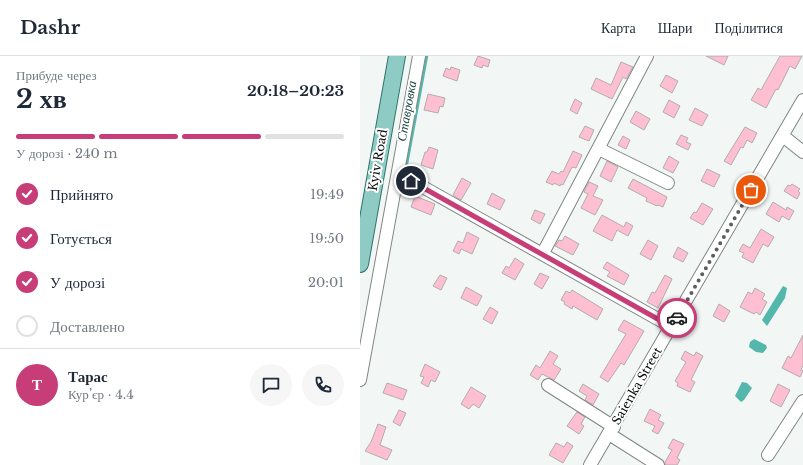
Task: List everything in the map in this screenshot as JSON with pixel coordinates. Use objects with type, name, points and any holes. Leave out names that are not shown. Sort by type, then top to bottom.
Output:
[{"type":"main road","name":"Kyiv Road","points":[[360,264],[397,56]]},
{"type":"street","points":[[360,380],[419,56]]},
{"type":"street","points":[[543,253],[600,149],[648,56]]},
{"type":"street","name":"Saienka Street","points":[[590,465],[612,430],[803,100]]},
{"type":"street","points":[[783,136],[803,152]]},
{"type":"street","points":[[600,149],[668,183]]},
{"type":"street","points":[[398,173],[543,253],[672,327]]},
{"type":"street","points":[[548,385],[612,430],[658,465]]},
{"type":"street","points":[[768,455],[803,402]]},
{"type":"water","points":[[783,286],[787,288],[785,298],[767,326],[762,320]]},
{"type":"water","points":[[754,339],[766,345],[767,348],[763,353],[756,352],[749,347],[750,342]]},
{"type":"water","points":[[742,382],[747,383],[752,388],[741,402],[735,396]]},
{"type":"building","points":[[478,56],[490,60],[488,67],[483,65],[482,68],[474,65]]},
{"type":"building","points":[[706,56],[728,56],[724,65]]},
{"type":"building","points":[[780,56],[802,56],[795,69],[790,66],[778,90],[776,89],[766,108],[751,100],[758,88],[761,90]]},
{"type":"building","points":[[621,62],[633,67],[626,79],[623,77],[612,99],[591,89],[596,78],[611,85]]},
{"type":"building","points":[[451,67],[460,70],[457,81],[443,76],[446,68],[450,70]]},
{"type":"building","points":[[666,75],[678,81],[672,93],[660,86]]},
{"type":"building","points":[[428,94],[445,98],[443,107],[440,106],[438,113],[424,110]]},
{"type":"building","points":[[575,99],[582,103],[577,114],[570,110]]},
{"type":"building","points":[[669,100],[680,106],[674,118],[663,112]]},
{"type":"building","points":[[695,108],[708,115],[702,126],[689,120]]},
{"type":"building","points":[[636,111],[650,119],[644,130],[630,122]]},
{"type":"building","points":[[585,126],[594,130],[589,141],[579,137]]},
{"type":"building","points":[[745,127],[757,133],[752,143],[747,140],[743,148],[741,147],[731,165],[724,161]]},
{"type":"building","points":[[681,135],[688,138],[686,142],[691,144],[688,150],[676,144]]},
{"type":"building","points":[[623,136],[630,140],[626,149],[618,145]]},
{"type":"building","points":[[429,147],[438,150],[433,169],[421,165],[425,152],[427,152]]},
{"type":"building","points":[[573,151],[582,155],[576,168],[572,167],[563,185],[561,184],[560,186],[554,183],[553,185],[546,182],[552,171],[559,174],[561,171],[563,172]]},
{"type":"building","points":[[669,156],[679,162],[673,173],[663,168]]},
{"type":"building","points":[[607,161],[618,167],[611,182],[600,176]]},
{"type":"building","points":[[707,169],[720,175],[714,187],[701,181]]},
{"type":"building","points":[[462,178],[471,183],[461,200],[453,195]]},
{"type":"building","points":[[633,179],[667,197],[663,207],[646,201],[647,198],[628,188]]},
{"type":"building","points":[[589,182],[598,186],[593,196],[603,200],[595,215],[581,208],[588,194],[584,192]]},
{"type":"building","points":[[792,184],[800,189],[798,191],[800,193],[797,199],[784,191],[788,185],[790,186]]},
{"type":"building","points":[[492,193],[505,200],[500,210],[487,204]]},
{"type":"building","points":[[415,196],[435,204],[431,215],[411,207]]},
{"type":"building","points":[[773,202],[786,210],[787,207],[794,211],[789,220],[782,216],[779,222],[766,214]]},
{"type":"building","points":[[702,203],[713,209],[703,225],[690,218],[694,212],[696,213]]},
{"type":"building","points":[[535,210],[545,214],[540,224],[531,219]]},
{"type":"building","points":[[602,215],[624,227],[626,222],[633,226],[628,236],[617,230],[612,241],[593,231]]},
{"type":"building","points":[[761,229],[774,237],[768,247],[763,244],[753,263],[742,257],[744,253],[739,251],[743,244],[750,248]]},
{"type":"building","points":[[467,232],[479,238],[472,254],[461,249],[459,254],[453,251],[458,241],[463,243]]},
{"type":"building","points":[[565,236],[579,244],[573,255],[555,246],[559,240],[562,241]]},
{"type":"building","points":[[648,240],[658,246],[651,260],[640,254]]},
{"type":"building","points":[[678,247],[688,253],[683,262],[673,257]]},
{"type":"building","points":[[515,258],[524,264],[515,280],[502,273],[506,266],[509,268]]},
{"type":"building","points":[[607,262],[629,275],[624,285],[607,276],[610,272],[603,268]]},
{"type":"building","points":[[540,273],[549,277],[542,289],[534,284]]},
{"type":"building","points":[[440,275],[447,278],[441,290],[433,286]]},
{"type":"building","points":[[665,275],[672,279],[658,308],[647,302],[652,292],[655,293]]},
{"type":"building","points":[[466,287],[482,296],[477,306],[461,298]]},
{"type":"building","points":[[755,288],[765,294],[762,299],[767,302],[760,315],[756,312],[754,314],[740,307],[748,292],[752,294]]},
{"type":"building","points":[[572,290],[603,309],[597,320],[573,306],[572,309],[564,304],[565,302],[561,300],[566,291],[570,293]]},
{"type":"building","points":[[719,304],[730,311],[724,322],[713,316]]},
{"type":"building","points":[[490,307],[498,312],[492,324],[483,319]]},
{"type":"building","points":[[624,320],[644,331],[624,365],[621,363],[608,382],[600,377],[626,334],[618,330]]},
{"type":"building","points":[[803,335],[803,365],[801,370],[803,371],[800,377],[782,368],[788,356],[791,358]]},
{"type":"building","points":[[550,351],[558,356],[553,364],[561,369],[554,380],[542,374],[538,380],[530,375],[536,365],[540,368]]},
{"type":"building","points":[[685,351],[694,356],[696,352],[703,356],[691,380],[695,382],[690,392],[677,386],[678,383],[675,381],[686,362],[681,359]]},
{"type":"building","points":[[425,364],[440,372],[435,382],[431,380],[428,387],[421,383],[424,377],[420,376]]},
{"type":"building","points":[[387,383],[407,390],[403,400],[383,393]]},
{"type":"building","points":[[583,384],[599,394],[593,405],[585,400],[587,396],[579,391]]},
{"type":"building","points":[[778,384],[790,390],[781,407],[770,401]]},
{"type":"building","points":[[471,387],[486,396],[479,408],[473,404],[469,409],[461,404]]},
{"type":"building","points":[[650,409],[661,415],[658,420],[664,423],[658,434],[652,431],[655,426],[644,421]]},
{"type":"building","points":[[399,410],[406,413],[400,426],[393,422]]},
{"type":"building","points":[[577,412],[585,417],[581,424],[584,426],[579,434],[567,426]]},
{"type":"building","points":[[378,424],[386,427],[380,445],[392,450],[387,460],[365,451],[371,442]]},
{"type":"building","points":[[673,439],[684,444],[677,458],[680,460],[677,465],[665,465],[665,462],[672,450],[668,448]]},
{"type":"building","points":[[567,442],[573,446],[563,463],[549,455],[556,443],[564,447]]},
{"type":"waterway","name":"Ставровка","points":[[406,169],[427,56]]},
{"type":"way so far","points":[[677,318],[751,190]]},
{"type":"route","points":[[411,181],[543,253],[672,327],[677,318]]}]
